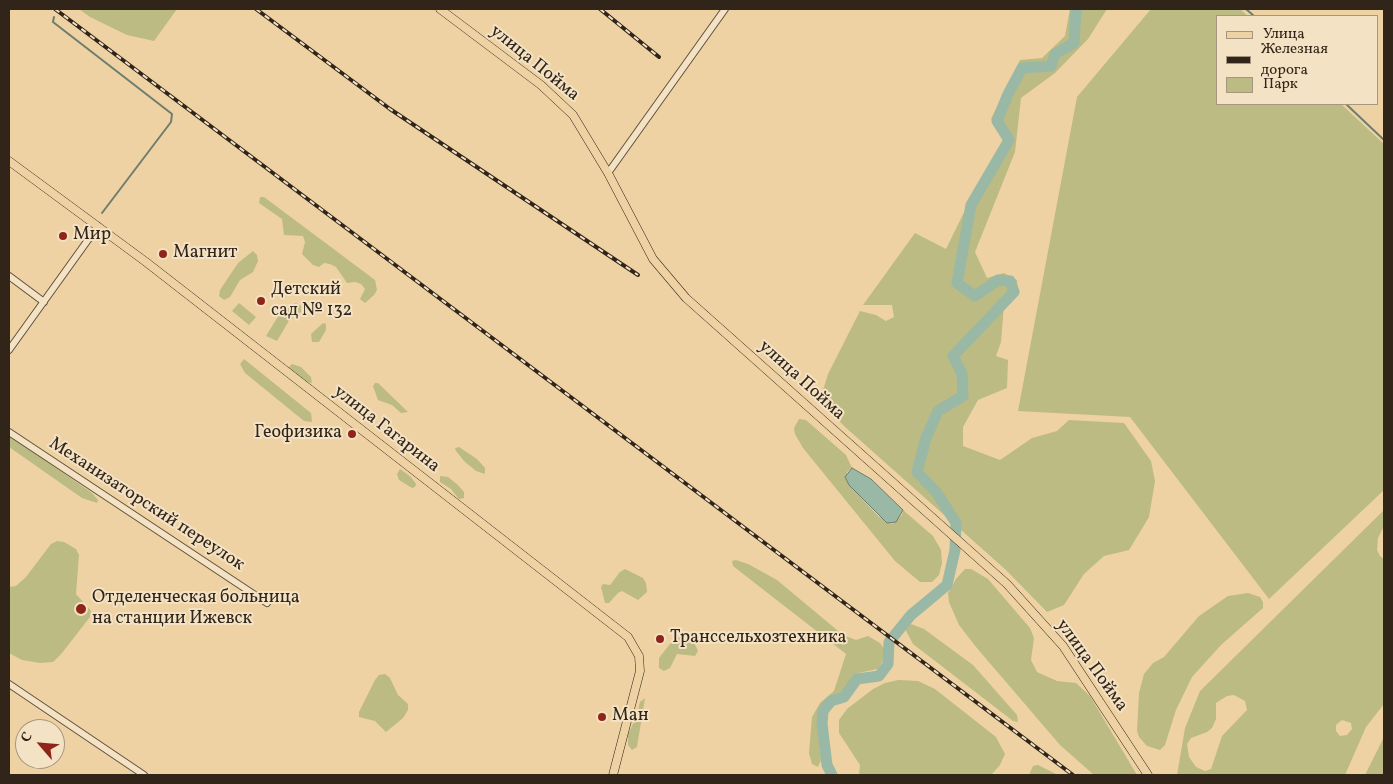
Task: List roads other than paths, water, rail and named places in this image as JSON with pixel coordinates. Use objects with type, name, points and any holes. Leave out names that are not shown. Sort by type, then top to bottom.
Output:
[{"type":"main road","name":"улица Пойма","points":[[440,9],[560,101],[573,115],[608,173],[653,259],[686,298],[1007,584],[1063,646],[1148,775]]},
{"type":"main road","name":"улица Гагарина","points":[[9,161],[98,226],[628,637],[639,656],[640,671],[613,775]]},
{"type":"street","points":[[608,173],[725,9]]},
{"type":"street","points":[[9,350],[98,226]]},
{"type":"street","points":[[9,276],[44,302]]},
{"type":"street","name":"Механизаторский переулок","points":[[9,432],[267,603]]},
{"type":"street","points":[[9,684],[144,775]]},
{"type":"waterway","points":[[832,775],[827,765],[822,724],[823,711],[831,701],[844,697],[857,679],[879,676],[888,664],[889,642],[911,615],[947,585],[955,550],[956,523],[937,493],[917,472],[926,438],[938,411],[963,396],[962,374],[953,356],[1014,292],[1010,281],[998,280],[975,296],[957,283],[971,205],[1009,140],[997,121],[1008,94],[1022,68],[1051,66],[1055,54],[1074,43],[1076,9]]},
{"type":"waterway","points":[[1246,9],[1253,15]]},
{"type":"waterway","points":[[54,17],[53,22],[172,114],[171,122],[102,213]]},
{"type":"waterway","points":[[1347,105],[1384,140]]},
{"type":"railway","points":[[55,9],[1073,775]]},
{"type":"railway","points":[[256,9],[390,109],[638,275]]},
{"type":"railway","points":[[600,9],[659,57]]},
{"type":"place","name":"Мир","points":[[63,236]]},
{"type":"place","name":"Магнит","points":[[163,254]]},
{"type":"place","name":"Детский сад № 132","points":[[261,301]]},
{"type":"place","name":"Геофизика","points":[[352,434]]},
{"type":"place","name":"Отделенческая больница на станции Ижевск","points":[[81,609]]},
{"type":"place","name":"Транссельхозтехника","points":[[660,639]]},
{"type":"place","name":"Ман","points":[[602,717]]}]
